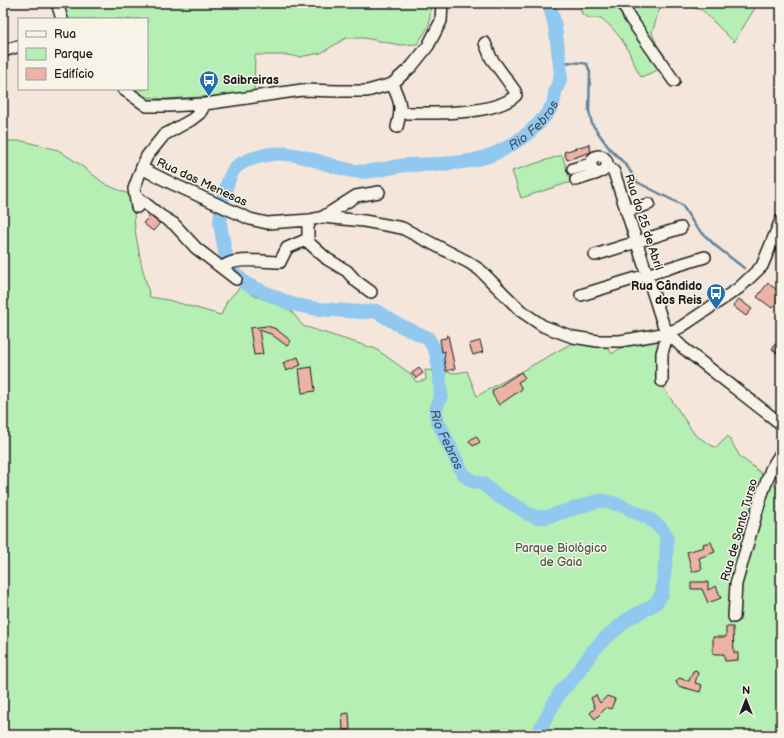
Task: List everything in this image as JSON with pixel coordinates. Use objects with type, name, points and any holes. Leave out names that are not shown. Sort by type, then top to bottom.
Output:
[{"type":"street","points":[[56,3],[62,18]]},
{"type":"street","points":[[124,90],[147,106],[204,104],[302,90],[339,92],[366,91],[392,84],[412,66],[428,46],[441,21],[442,3]]},
{"type":"street","points":[[623,3],[630,18],[674,81]]},
{"type":"street","points":[[401,113],[468,112],[510,100],[516,95],[515,92],[491,58],[485,44]]},
{"type":"street","points":[[3,51],[18,46]]},
{"type":"street","points":[[392,84],[398,97],[401,113],[397,128]]},
{"type":"street","name":"Rua das Menesas","points":[[204,104],[200,113],[191,120],[164,135],[147,156],[142,167],[167,181],[250,219],[266,223],[310,220]]},
{"type":"street","name":"Rua do 25 de Abril","points":[[608,166],[604,171],[598,173],[575,175],[590,164],[593,158],[600,156],[607,160],[608,166],[614,172],[647,275],[668,333]]},
{"type":"street","points":[[590,164],[592,169],[598,173]]},
{"type":"street","points":[[142,167],[134,188],[136,202],[174,224],[210,261],[227,265],[280,262],[287,248],[308,240]]},
{"type":"street","points":[[323,217],[356,196],[379,192]]},
{"type":"street","points":[[626,211],[649,204]]},
{"type":"street","points":[[371,292],[356,281],[346,271],[327,259],[308,242],[310,220],[323,217],[364,220],[402,228],[468,262],[480,270],[521,311],[543,326],[572,337],[598,341],[616,341],[668,333],[681,327],[739,288],[762,266],[781,220]]},
{"type":"street","points":[[595,255],[681,228]]},
{"type":"street","points":[[581,295],[704,257]]},
{"type":"street","points":[[227,265],[236,279]]},
{"type":"street","points":[[662,381],[662,353],[668,333]]},
{"type":"street","points":[[668,333],[682,346],[781,424]]},
{"type":"street","name":"Rua de Santo Turso","points":[[734,617],[736,584],[740,570],[761,497],[771,469],[781,453]]},
{"type":"green space","points":[[57,3],[431,3],[429,26],[417,44],[400,45],[364,38],[346,38],[321,53],[299,57],[287,55],[255,55],[254,94],[164,99],[139,96],[129,90],[148,90],[148,18],[63,18]]},
{"type":"green space","points":[[579,3],[758,3],[734,42],[702,10],[681,4],[668,4],[659,10],[652,33],[657,45],[665,56],[658,70],[641,77],[622,40],[601,18],[589,18],[582,14]]},
{"type":"green space","name":"Parque Biológico de Gaia","points":[[3,141],[23,141],[58,150],[105,184],[133,196],[135,230],[141,263],[150,297],[168,300],[221,315],[227,301],[241,286],[253,295],[285,307],[292,312],[303,326],[376,349],[411,374],[416,382],[426,380],[425,370],[456,373],[467,371],[477,396],[574,342],[606,345],[612,354],[628,345],[661,340],[659,365],[655,375],[695,435],[716,448],[728,436],[740,457],[754,467],[781,491],[781,735],[3,735]]},
{"type":"green space","points":[[562,155],[571,182],[521,198],[512,171]]},
{"type":"building","points":[[589,144],[591,152],[567,160],[564,152]]},
{"type":"building","points":[[150,216],[160,223],[153,231],[143,223]]},
{"type":"building","points":[[768,283],[781,293],[781,297],[772,308],[757,297]]},
{"type":"building","points":[[739,299],[752,309],[746,316],[733,306]]},
{"type":"building","points":[[267,326],[276,329],[291,341],[287,346],[271,334],[259,330],[263,354],[254,355],[250,328]]},
{"type":"building","points":[[447,335],[455,369],[446,371],[444,359],[445,351],[442,352],[440,339],[446,338]]},
{"type":"building","points":[[480,341],[483,352],[473,355],[469,344]]},
{"type":"building","points":[[775,344],[781,348],[781,356],[772,349]]},
{"type":"building","points":[[298,357],[301,365],[286,371],[283,363]]},
{"type":"building","points":[[312,367],[315,391],[302,393],[299,369]]},
{"type":"building","points":[[419,368],[423,373],[416,378],[412,373]]},
{"type":"building","points":[[521,372],[525,378],[518,382],[522,389],[499,405],[492,394],[492,391]]},
{"type":"building","points":[[476,436],[480,442],[473,446],[469,441]]},
{"type":"building","points":[[711,542],[715,552],[699,558],[702,569],[692,572],[687,552],[704,547],[703,544]]},
{"type":"building","points":[[691,582],[708,582],[708,590],[716,586],[721,598],[708,603],[702,589],[691,589]]},
{"type":"building","points":[[726,627],[733,627],[734,653],[738,653],[738,660],[725,661],[724,654],[713,654],[713,637],[726,637]]},
{"type":"building","points":[[696,670],[698,673],[695,683],[702,685],[700,692],[678,686],[676,681],[679,678],[689,681],[693,671]]},
{"type":"building","points":[[596,695],[600,703],[607,696],[615,699],[611,709],[607,707],[595,719],[590,713],[595,708],[591,698]]},
{"type":"building","points":[[349,713],[350,730],[343,730],[342,714]]},
{"type":"waterway","name":"Rio Febros","points":[[223,199],[229,179],[238,165],[257,157],[271,154],[292,154],[344,169],[361,172],[408,165],[466,162],[496,153],[507,147],[528,133],[546,116],[553,104],[555,91],[561,77],[556,32],[548,3]]},
{"type":"waterway","points":[[559,61],[587,64],[590,72],[589,111],[592,124],[609,148],[627,166],[637,182],[682,205],[696,227],[717,247],[744,268]]},
{"type":"waterway","name":"Rio Febros","points":[[221,213],[220,224],[228,267],[246,284],[291,304],[317,309],[363,312],[376,311],[397,324],[428,338],[436,352],[439,369],[441,396],[437,405],[436,413],[438,422],[463,474],[472,481],[483,484],[496,495],[528,514],[537,517],[547,517],[598,501],[621,505]]},
{"type":"waterway","name":"Rio Febros","points":[[537,735],[560,692],[573,679],[593,651],[604,639],[628,619],[655,604],[662,594],[666,559],[666,535],[661,528],[650,519],[629,509]]},
{"type":"place","name":"Saibreiras","points":[[209,97]]},
{"type":"place","name":"Rua Cândido dos Reis","points":[[716,310]]}]
